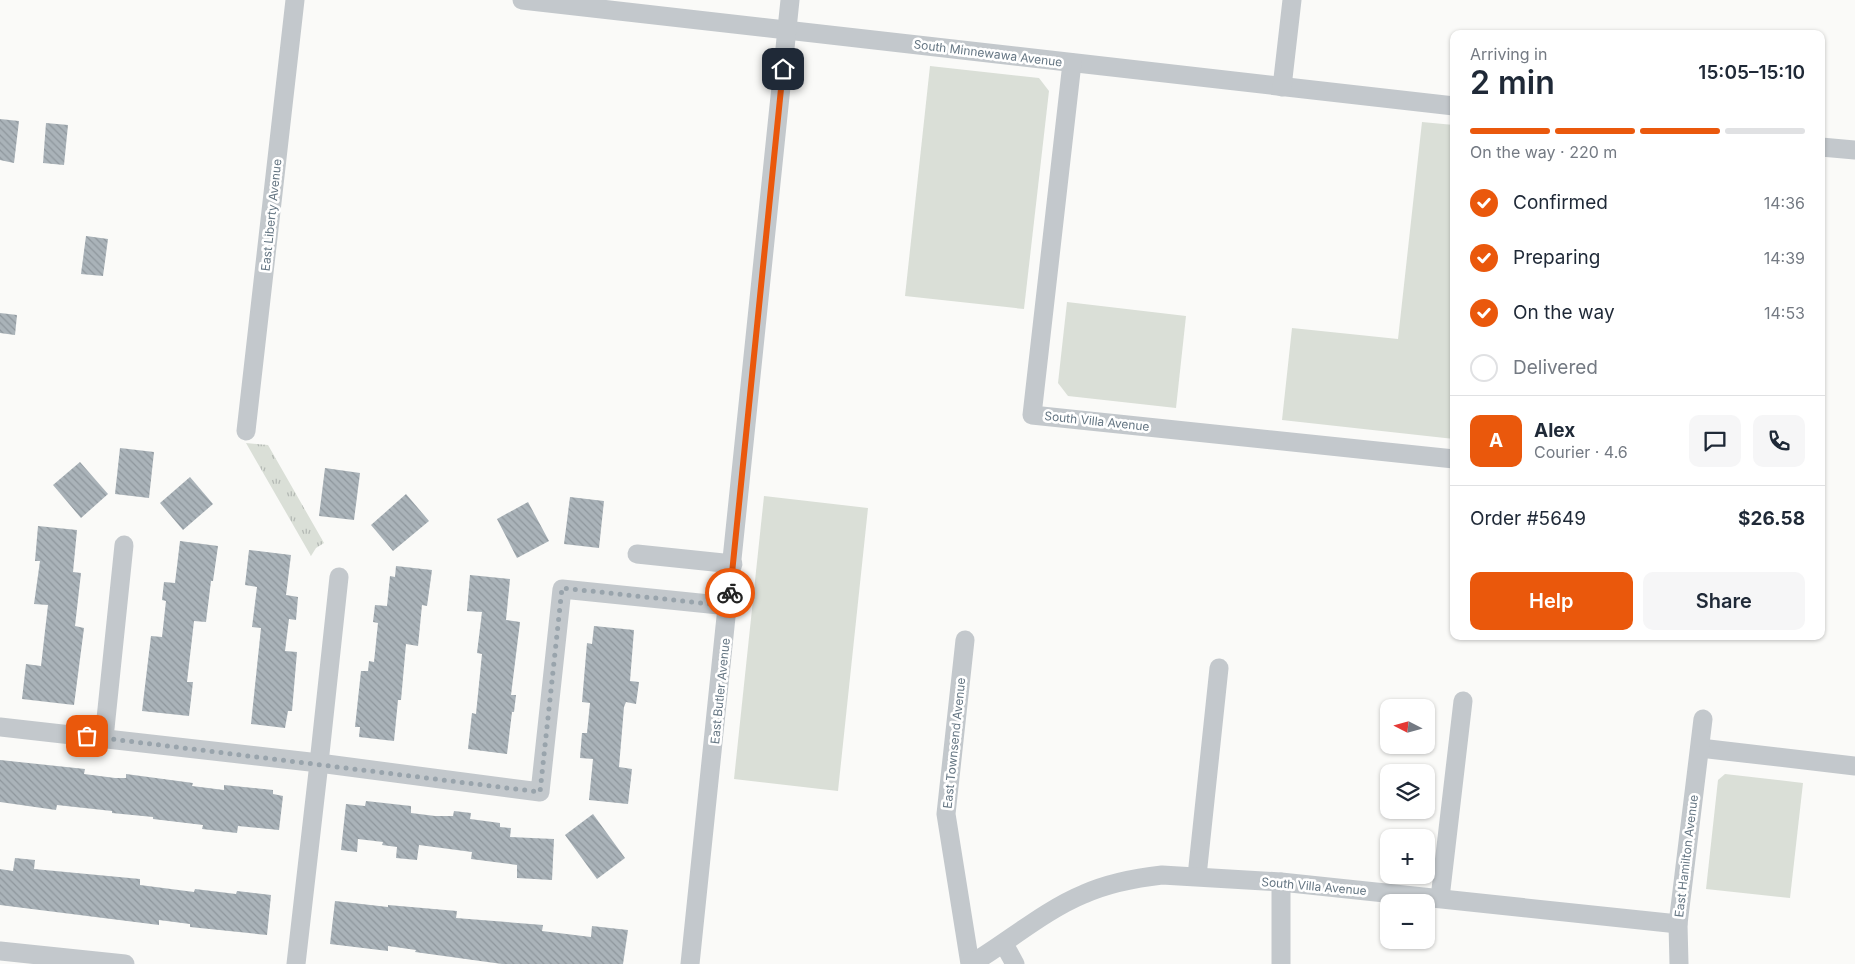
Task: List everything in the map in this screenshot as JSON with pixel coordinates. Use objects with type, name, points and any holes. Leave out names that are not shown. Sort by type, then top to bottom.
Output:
[{"type":"street","name":"East Liberty Avenue","points":[[246,431],[295,0]]},
{"type":"street","name":"South Minnewawa Avenue","points":[[522,0],[1450,106]]},
{"type":"street","name":"East Butler Avenue","points":[[690,964],[729,606],[790,0]]},
{"type":"street","points":[[1282,87],[1292,0]]},
{"type":"street","name":"South Villa Avenue","points":[[1072,63],[1032,415],[1450,459]]},
{"type":"street","points":[[1825,147],[1855,150]]},
{"type":"street","points":[[104,738],[124,544]]},
{"type":"street","points":[[637,554],[733,564]]},
{"type":"street","points":[[296,964],[340,577]]},
{"type":"street","points":[[0,727],[318,763],[540,792],[562,588],[729,606]]},
{"type":"street","name":"East Townsend Avenue","points":[[965,640],[946,814],[970,964]]},
{"type":"street","points":[[1197,876],[1219,668]]},
{"type":"street","points":[[1440,898],[1463,701]]},
{"type":"street","name":"East Hamilton Avenue","points":[[1679,964],[1678,924],[1703,719]]},
{"type":"street","points":[[1700,748],[1855,766]]},
{"type":"street","name":"South Villa Avenue","points":[[970,964],[1004,944],[1063,904],[1084,894],[1142,877],[1197,876],[1281,882],[1678,924]]},
{"type":"street","points":[[1281,882],[1281,964]]},
{"type":"street","points":[[1004,944],[1015,964]]},
{"type":"street","points":[[0,951],[124,964]]},
{"type":"green space","points":[[930,66],[1039,78],[1049,91],[1024,309],[905,296]]},
{"type":"green space","points":[[1422,122],[1450,125],[1450,439],[1282,420],[1292,328],[1398,339]]},
{"type":"green space","points":[[1067,302],[1186,316],[1176,408],[1068,396],[1058,383]]},
{"type":"green space","points":[[246,443],[268,445],[324,543],[316,548],[311,556]]},
{"type":"green space","points":[[764,496],[868,508],[838,791],[734,779]]},
{"type":"green space","points":[[1725,774],[1803,783],[1790,898],[1706,889],[1718,780]]},
{"type":"building","points":[[0,119],[19,121],[14,163],[0,160]]},
{"type":"building","points":[[46,123],[68,125],[64,165],[43,163]]},
{"type":"building","points":[[86,236],[108,239],[103,276],[81,274]]},
{"type":"building","points":[[0,313],[17,315],[15,335],[0,333]]},
{"type":"building","points":[[120,448],[154,452],[149,498],[115,494]]},
{"type":"building","points":[[80,462],[108,494],[81,518],[53,485]]},
{"type":"building","points":[[325,468],[360,473],[354,520],[319,516]]},
{"type":"building","points":[[190,477],[213,504],[183,530],[160,503]]},
{"type":"building","points":[[406,494],[429,521],[393,551],[371,525]]},
{"type":"building","points":[[570,497],[604,501],[599,548],[564,544]]},
{"type":"building","points":[[528,502],[549,541],[517,558],[497,519]]},
{"type":"building","points":[[38,526],[77,530],[73,572],[81,573],[75,626],[84,628],[74,705],[22,699],[26,664],[41,666],[48,605],[34,604],[40,561],[35,561]]},
{"type":"building","points":[[180,541],[218,546],[206,622],[194,621],[187,682],[193,682],[189,716],[142,711],[151,636],[162,637],[166,601],[162,600],[164,582],[175,583]]},
{"type":"building","points":[[249,550],[291,555],[286,595],[298,597],[296,620],[289,619],[285,651],[297,652],[292,711],[288,711],[285,728],[251,724],[261,628],[252,627],[257,587],[245,585]]},
{"type":"building","points":[[396,566],[432,570],[427,606],[422,605],[418,646],[406,644],[401,700],[398,700],[394,741],[359,737],[360,727],[355,727],[361,671],[368,671],[369,661],[374,662],[378,623],[373,622],[375,605],[387,606],[390,576],[395,577]]},
{"type":"building","points":[[470,575],[510,579],[506,620],[520,622],[511,695],[516,695],[507,754],[468,749],[472,713],[476,714],[482,654],[477,653],[482,612],[467,611]]},
{"type":"building","points":[[594,626],[634,630],[630,681],[639,682],[636,704],[626,702],[624,707],[619,767],[632,769],[628,804],[589,800],[593,759],[580,758],[582,733],[587,733],[590,703],[582,702],[587,643],[592,644]]},
{"type":"building","points":[[0,760],[85,769],[84,774],[115,778],[126,778],[126,774],[193,783],[192,786],[224,790],[224,785],[273,790],[273,794],[283,796],[279,830],[238,826],[237,833],[202,829],[203,825],[112,813],[112,811],[57,805],[56,810],[0,802]]},
{"type":"building","points":[[366,801],[411,806],[411,813],[435,816],[453,816],[454,811],[471,813],[470,819],[500,823],[500,827],[511,828],[510,837],[554,839],[552,880],[517,878],[517,865],[471,859],[472,852],[419,845],[417,860],[396,858],[397,847],[382,845],[383,842],[358,839],[357,852],[341,850],[346,804],[365,806]]},
{"type":"building","points":[[593,814],[625,858],[597,879],[565,835]]},
{"type":"building","points":[[15,858],[35,860],[34,869],[140,879],[140,885],[194,892],[195,889],[236,894],[237,891],[271,895],[267,935],[190,927],[190,924],[159,920],[159,925],[0,905],[0,869],[13,871]]},
{"type":"building","points":[[335,901],[388,907],[388,905],[457,911],[456,918],[543,925],[542,931],[591,937],[592,926],[628,930],[623,964],[502,964],[415,952],[416,950],[388,946],[388,951],[330,944]]},
{"type":"way so far","points":[[87,736],[318,763],[540,792],[562,588],[729,606],[730,593]]},
{"type":"route","points":[[730,593],[783,69]]}]
